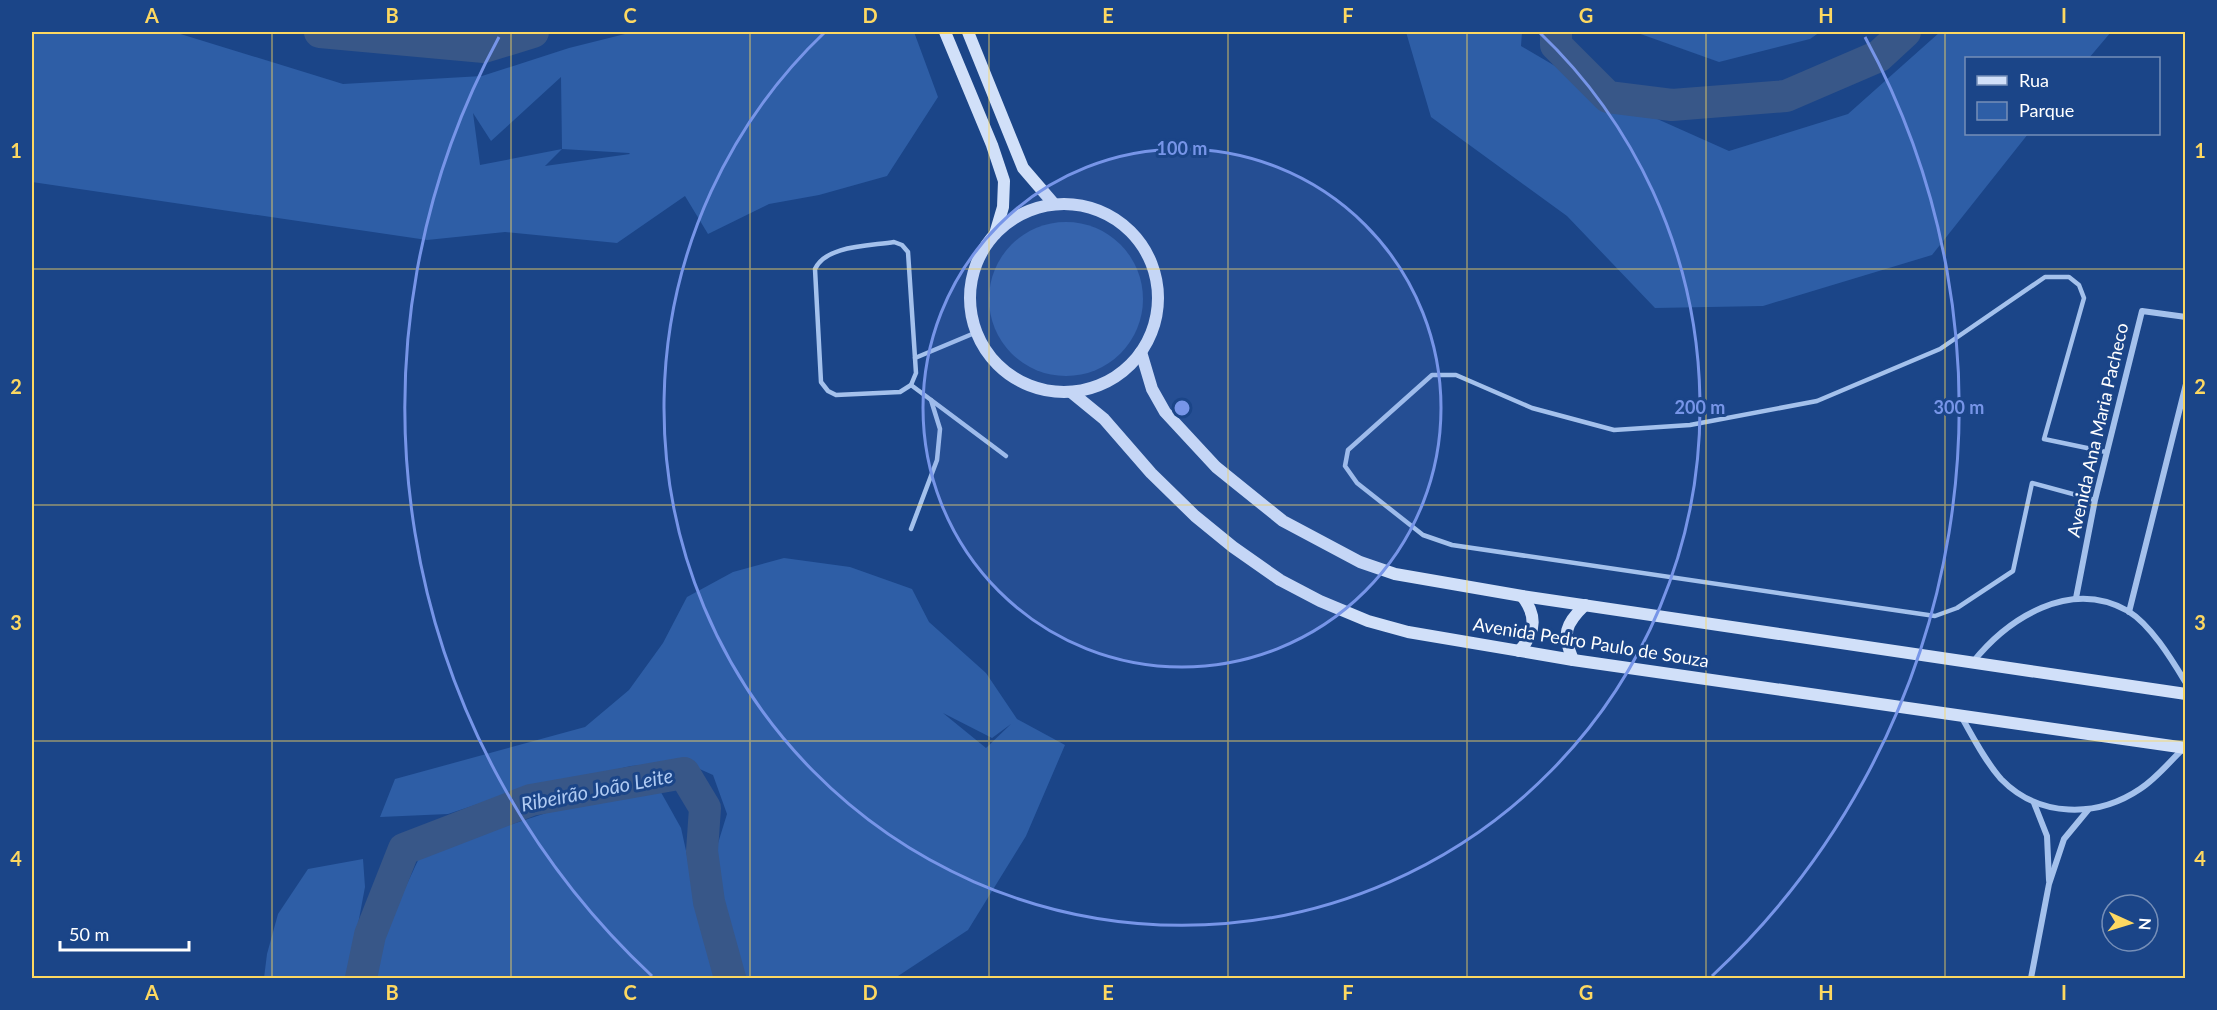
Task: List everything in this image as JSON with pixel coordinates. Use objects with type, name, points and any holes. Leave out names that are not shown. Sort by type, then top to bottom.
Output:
[{"type":"main road","points":[[945,32],[992,145],[1004,181],[1003,207],[994,235],[980,257],[972,281],[971,307],[977,332],[989,354],[1006,373],[1029,386],[1053,392],[1071,392],[1103,384],[1124,371],[1141,352],[1152,331],[1158,308],[1157,284],[1150,261],[1143,247],[1122,223],[1101,211],[1078,205],[1054,204],[1022,215],[994,235]]},
{"type":"main road","points":[[968,32],[1023,168],[1035,185],[1054,204]]},
{"type":"main road","name":"Avenida Pedro Paulo de Souza","points":[[1141,352],[1152,389],[1180,431],[1225,474],[1283,521],[1360,562],[1395,574],[1522,596],[2186,694]]},
{"type":"main road","name":"Avenida Pedro Paulo de Souza","points":[[1071,392],[1104,418],[1151,473],[1195,516],[1280,580],[1320,601],[1368,621],[1408,632],[1574,660],[2185,748]]},
{"type":"main road","points":[[1519,651],[1528,642],[1533,618],[1530,606],[1522,596]]},
{"type":"main road","points":[[1574,660],[1567,646],[1566,632],[1571,619],[1585,605]]},
{"type":"street","name":"Avenida Ana Maria Pacheco","points":[[2076,598],[2106,452],[2142,311],[2186,316]]},
{"type":"street","points":[[2129,612],[2186,384]]},
{"type":"street","points":[[1972,663],[1989,641],[2016,621],[2042,607],[2076,598],[2101,601],[2129,612],[2156,639],[2186,683]]},
{"type":"street","points":[[1961,716],[1981,751],[2002,779],[2034,803],[2062,810],[2088,810],[2120,800],[2141,788],[2185,748]]},
{"type":"street","points":[[2034,803],[2047,836],[2049,884]]},
{"type":"street","points":[[2031,978],[2049,884],[2064,839],[2088,810]]},
{"type":"lane","points":[[894,242],[902,245],[908,252],[915,358],[916,373],[911,385],[900,392],[836,395],[828,391],[821,382],[815,269],[818,263],[832,253],[894,242]]},
{"type":"lane","points":[[2095,500],[2032,483],[2013,571],[1957,608],[1935,616],[1452,545],[1423,535],[1357,483],[1345,466],[1348,450],[1432,375],[1456,375],[1532,408],[1614,430],[1690,425],[1817,401],[1940,349],[2045,277],[2069,277],[2079,285],[2084,298],[2044,440],[2106,452]]},
{"type":"lane","points":[[915,358],[977,332]]},
{"type":"lane","points":[[911,385],[1006,456]]},
{"type":"lane","points":[[911,529],[937,460],[940,429],[931,400]]},
{"type":"green space","points":[[32,32],[174,32],[343,84],[482,76],[569,48],[633,32],[914,32],[938,97],[887,176],[819,195],[769,204],[708,234],[685,196],[617,243],[505,232],[427,240],[32,182]],"holes":[[[561,77],[562,149],[480,165],[473,113],[491,141]],[[562,149],[630,154],[545,166]]]},
{"type":"green space","points":[[1406,32],[1522,32],[1521,46],[1608,97],[1729,151],[1848,114],[1940,32],[2111,32],[2090,57],[1965,57],[1965,135],[2027,135],[1932,255],[1763,306],[1655,308],[1567,216],[1431,117]]},
{"type":"green space","points":[[1635,32],[1820,32],[1810,39],[1719,62]]},
{"type":"green space","points":[[1066,222],[1095,228],[1109,235],[1120,245],[1130,256],[1137,270],[1143,299],[1137,328],[1130,342],[1120,353],[1109,363],[1095,370],[1066,376],[1037,370],[1023,363],[1012,353],[1002,342],[995,328],[989,299],[995,270],[1002,256],[1012,245],[1023,235],[1037,228]]},
{"type":"green space","points":[[784,558],[850,567],[912,589],[929,622],[986,673],[1017,719],[1065,745],[1026,836],[968,930],[895,978],[742,978],[722,909],[715,853],[727,814],[713,775],[684,762],[631,766],[502,796],[448,814],[380,817],[395,779],[585,727],[629,690],[663,643],[687,597],[733,572]],"holes":[[[943,713],[992,738],[1011,724],[986,748]]]},
{"type":"green space","points":[[653,778],[681,828],[714,978],[370,978],[393,914],[421,854]]},
{"type":"green space","points":[[363,859],[365,887],[348,978],[264,978],[267,954],[278,914],[308,869]]},
{"type":"waterway","points":[[320,32],[484,47],[533,32]]},
{"type":"waterway","points":[[1556,32],[1556,45],[1608,97],[1672,105],[1786,96],[1879,56],[1905,32]]},
{"type":"waterway","name":"Ribeirão João Leite","points":[[361,978],[370,935],[404,849],[531,800],[684,773],[705,808],[702,851],[709,902],[730,978]]}]
